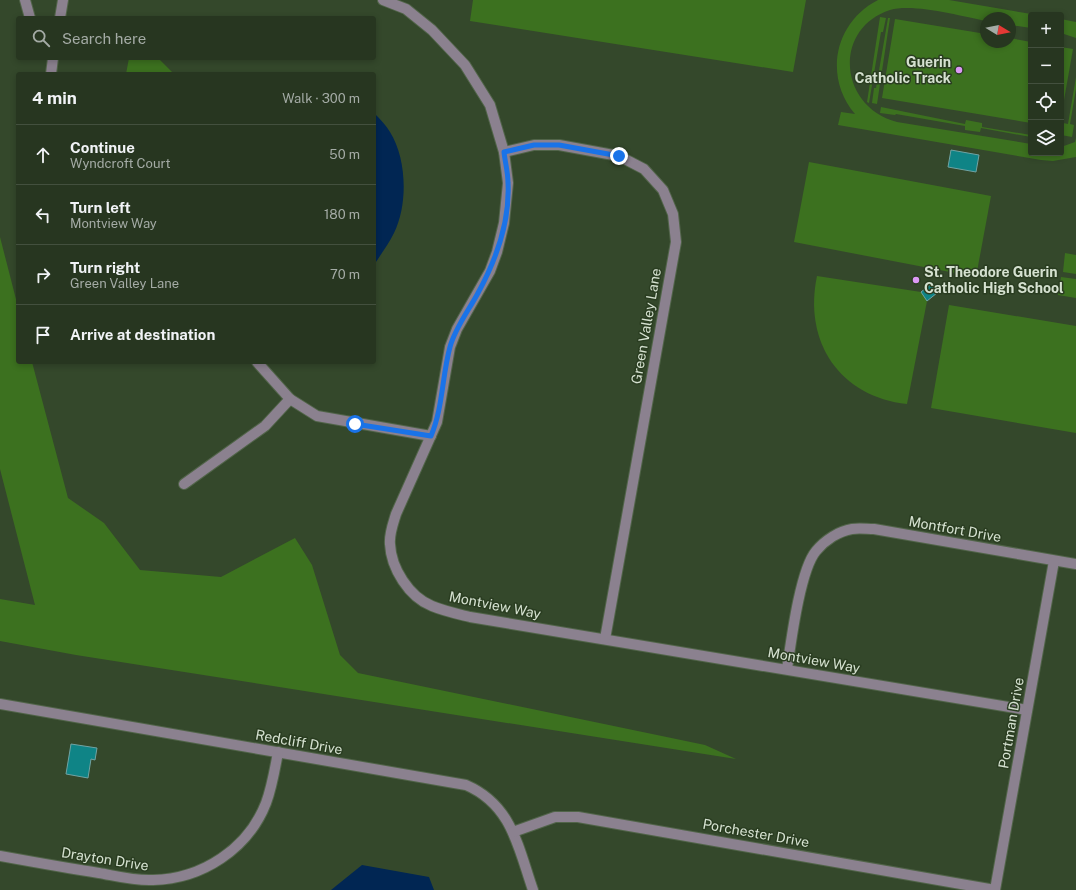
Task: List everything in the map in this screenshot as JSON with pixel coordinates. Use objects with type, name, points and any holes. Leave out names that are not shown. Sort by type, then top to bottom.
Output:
[{"type":"street","points":[[25,0],[29,16]]},
{"type":"street","points":[[60,16],[63,0]]},
{"type":"street","name":"Montview Way","points":[[383,0],[406,9],[432,30],[465,65],[490,106],[504,152],[508,183],[507,206],[502,234],[490,271],[457,329],[450,347],[437,422],[396,514],[392,528],[390,544],[393,560],[399,574],[409,589],[431,605],[470,617],[605,638],[1027,710]]},
{"type":"street","points":[[50,72],[53,60]]},
{"type":"street","name":"Green Valley Lane","points":[[504,152],[534,145],[559,145],[619,156],[644,169],[664,190],[673,214],[676,242],[605,638]]},
{"type":"street","points":[[259,364],[290,399],[317,416],[431,436]]},
{"type":"street","points":[[184,484],[265,426],[290,399]]},
{"type":"street","name":"Montfort Drive","points":[[787,669],[800,595],[809,563],[816,551],[831,537],[853,529],[874,529],[1076,564]]},
{"type":"street","name":"Portman Drive","points":[[995,890],[1054,561]]},
{"type":"street","name":"Redcliff Drive","points":[[0,704],[466,785],[483,794],[493,802],[506,818],[513,832],[533,890]]},
{"type":"street","name":"Drayton Drive","points":[[0,856],[138,880],[171,879],[191,874],[220,859],[240,843],[248,834],[266,804],[278,752]]},
{"type":"street","name":"Porchester Drive","points":[[513,832],[555,817],[578,817],[995,890]]},
{"type":"green space","points":[[473,0],[806,0],[793,72],[470,21]]},
{"type":"green space","points":[[878,0],[949,0],[1028,13],[1028,28],[1016,26],[1016,12],[980,12],[980,20],[924,9],[900,8],[890,10],[871,20],[858,33],[851,50],[850,68],[854,85],[863,101],[878,114],[897,122],[1028,144],[1028,156],[1064,156],[1064,146],[1075,142],[1076,138],[1076,157],[1053,161],[1041,160],[838,125],[841,112],[855,114],[845,99],[839,83],[837,67],[838,51],[843,36],[852,22],[863,10]]},
{"type":"green space","points":[[880,17],[886,18],[883,32],[881,32],[869,103],[867,102]]},
{"type":"green space","points":[[888,18],[890,18],[877,104],[872,103]]},
{"type":"green space","name":"Guerin Catholic Track","points":[[895,19],[980,33],[980,48],[1016,48],[1016,39],[1028,41],[1028,122],[882,98]]},
{"type":"green space","points":[[1064,20],[1076,22],[1076,38],[1064,34]]},
{"type":"green space","points":[[1064,48],[1073,49],[1064,100]]},
{"type":"green space","points":[[129,60],[160,60],[172,72],[126,72]]},
{"type":"green space","points":[[1076,77],[1076,89],[1070,124],[1074,125],[1072,137],[1064,136],[1064,123],[1068,124]]},
{"type":"green space","points":[[881,107],[965,124],[966,120],[982,123],[982,127],[1028,135],[1028,136],[981,128],[980,132],[965,130],[965,126],[896,114],[880,113]]},
{"type":"green space","points":[[809,162],[991,196],[976,277],[794,242]]},
{"type":"green space","points":[[0,237],[16,299],[16,364],[33,364],[68,498],[104,523],[140,570],[221,577],[295,538],[312,565],[340,655],[358,673],[705,745],[736,759],[76,655],[0,641],[0,599],[35,605],[0,469]]},
{"type":"green space","points":[[1065,253],[1076,255],[1076,274],[1063,272]]},
{"type":"green space","points":[[817,276],[921,292],[927,301],[907,404],[883,399],[863,390],[845,378],[832,362],[822,344],[816,323],[814,300]]},
{"type":"green space","points":[[1061,277],[1076,279],[1076,298],[1058,295]]},
{"type":"green space","points":[[949,305],[1076,326],[1076,433],[931,408]]},
{"type":"water","points":[[376,115],[387,127],[396,143],[400,155],[404,182],[402,209],[399,222],[376,262]]},
{"type":"water","points":[[362,865],[429,877],[434,890],[331,890]]},
{"type":"building","points":[[951,150],[979,155],[976,172],[948,167]]},
{"type":"building","points":[[931,284],[937,293],[927,301],[921,292]]},
{"type":"building","points":[[71,744],[97,748],[95,760],[91,759],[88,778],[66,774]]},
{"type":"place","name":"Guerin Catholic Track","points":[[959,70]]},
{"type":"place","name":"St. Theodore Guerin Catholic High School","points":[[916,280]]},
{"type":"route","points":[[355,424],[431,436],[437,422],[450,347],[457,329],[490,271],[502,234],[507,206],[508,183],[504,152],[534,145],[559,145],[619,156]]}]
